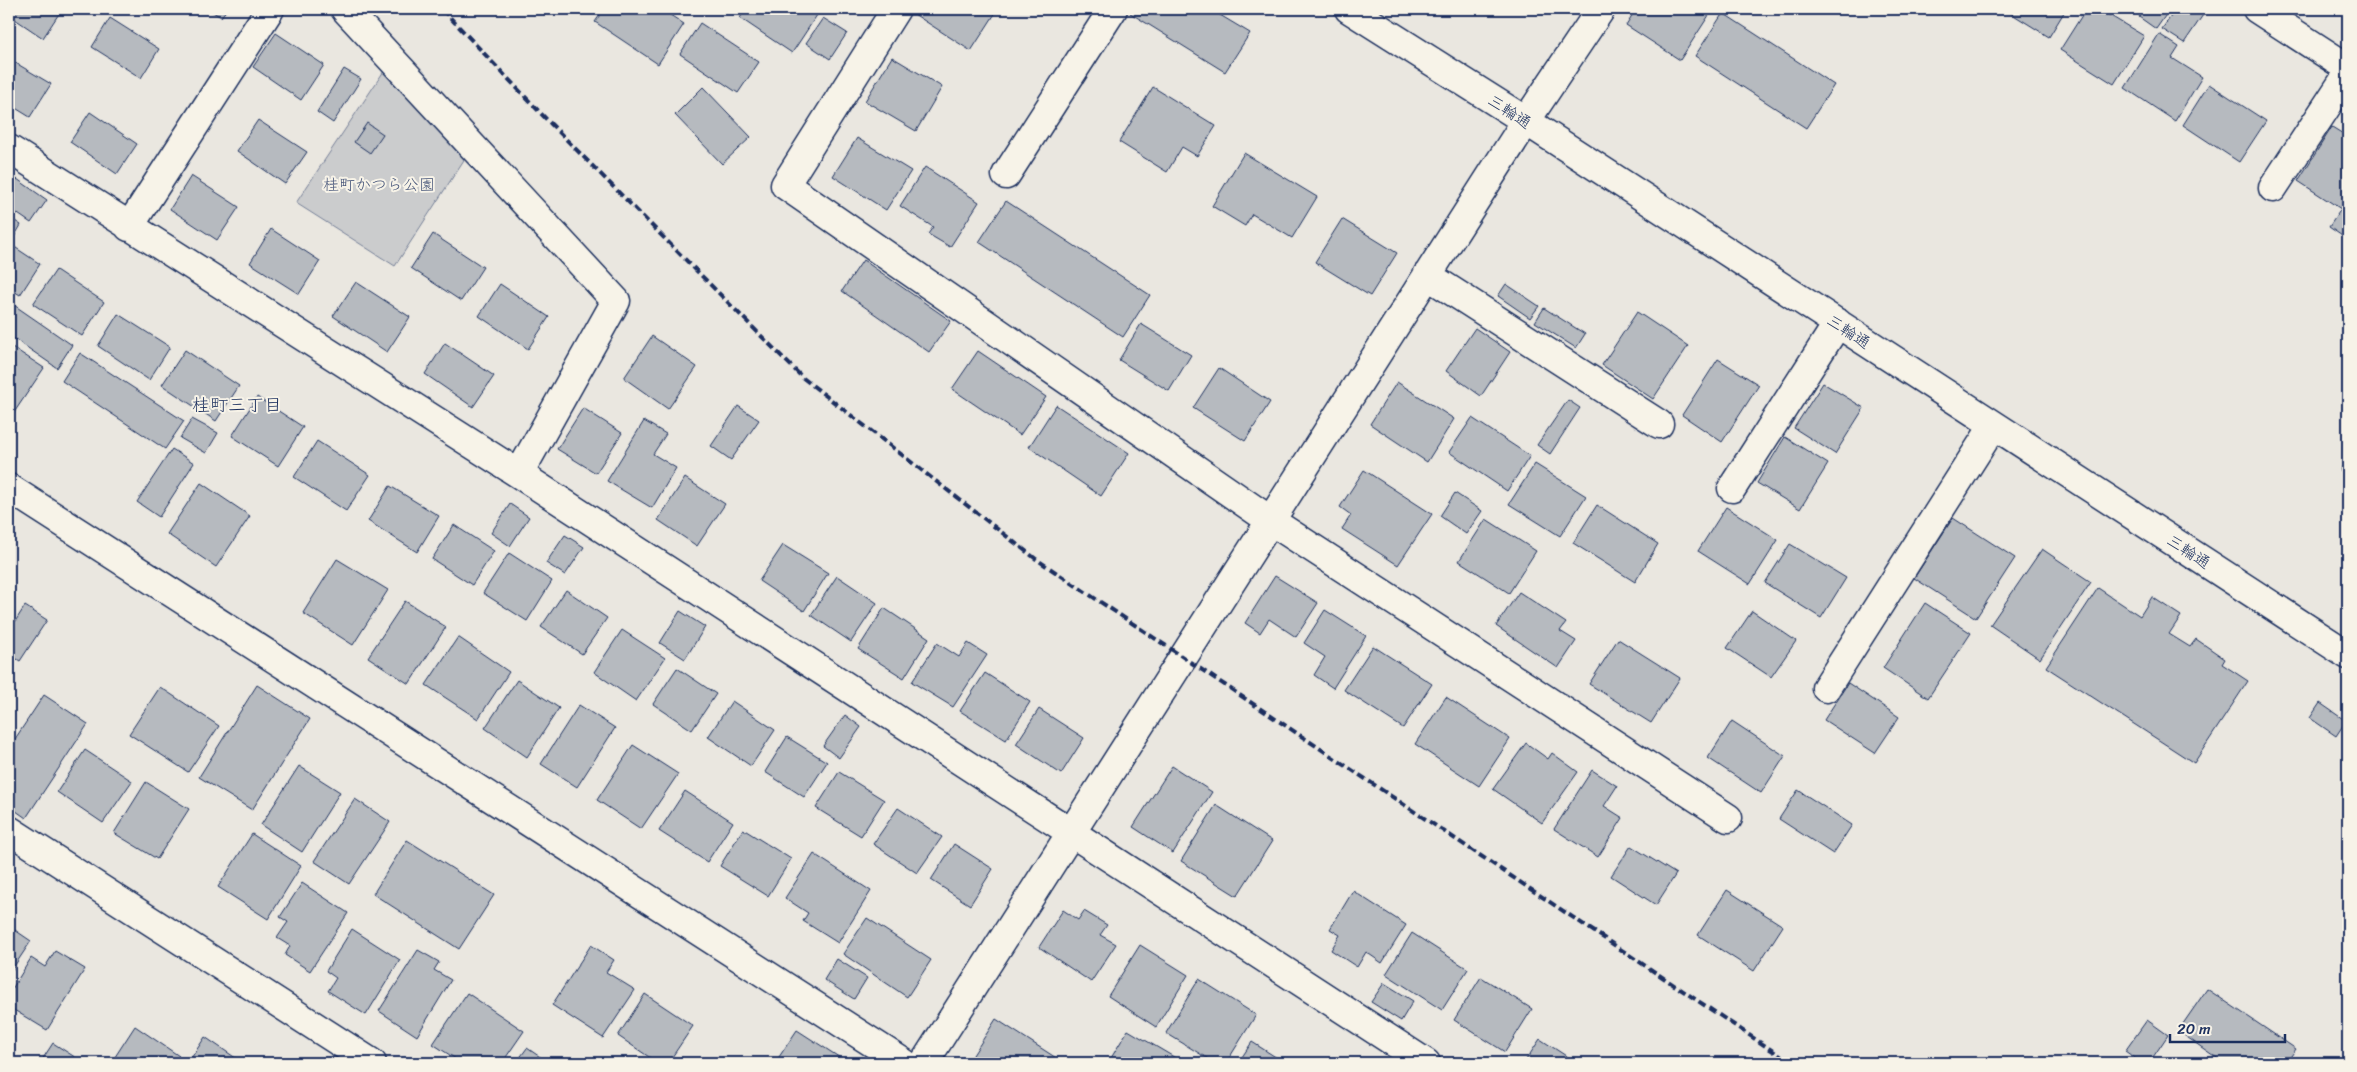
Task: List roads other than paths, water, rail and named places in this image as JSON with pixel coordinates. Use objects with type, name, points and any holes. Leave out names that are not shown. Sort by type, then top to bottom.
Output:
[{"type":"street","points":[[129,227],[270,9]]},
{"type":"street","points":[[345,9],[616,301],[519,474]]},
{"type":"street","points":[[1006,175],[1113,9]]},
{"type":"street","name":"三輪通","points":[[1349,9],[1526,121],[2348,655]]},
{"type":"street","points":[[924,1063],[1427,275],[1601,9]]},
{"type":"street","points":[[2257,9],[2348,68]]},
{"type":"street","points":[[888,12],[785,185],[1270,521],[1728,818]]},
{"type":"street","points":[[2273,188],[2348,74]]},
{"type":"street","points":[[9,149],[519,474],[1426,1063]]},
{"type":"street","points":[[1427,275],[1659,424]]},
{"type":"street","points":[[1732,488],[1838,323]]},
{"type":"street","points":[[1826,688],[1994,425]]},
{"type":"street","points":[[9,488],[904,1063]]},
{"type":"street","points":[[9,830],[372,1063]]},
{"type":"railway","points":[[442,9],[551,124],[803,378],[1036,559],[1791,1063]]},
{"type":"district","name":"桂町三丁目","points":[[237,405]]},
{"type":"park label","name":"桂町かつら公園","points":[[379,184]]}]
